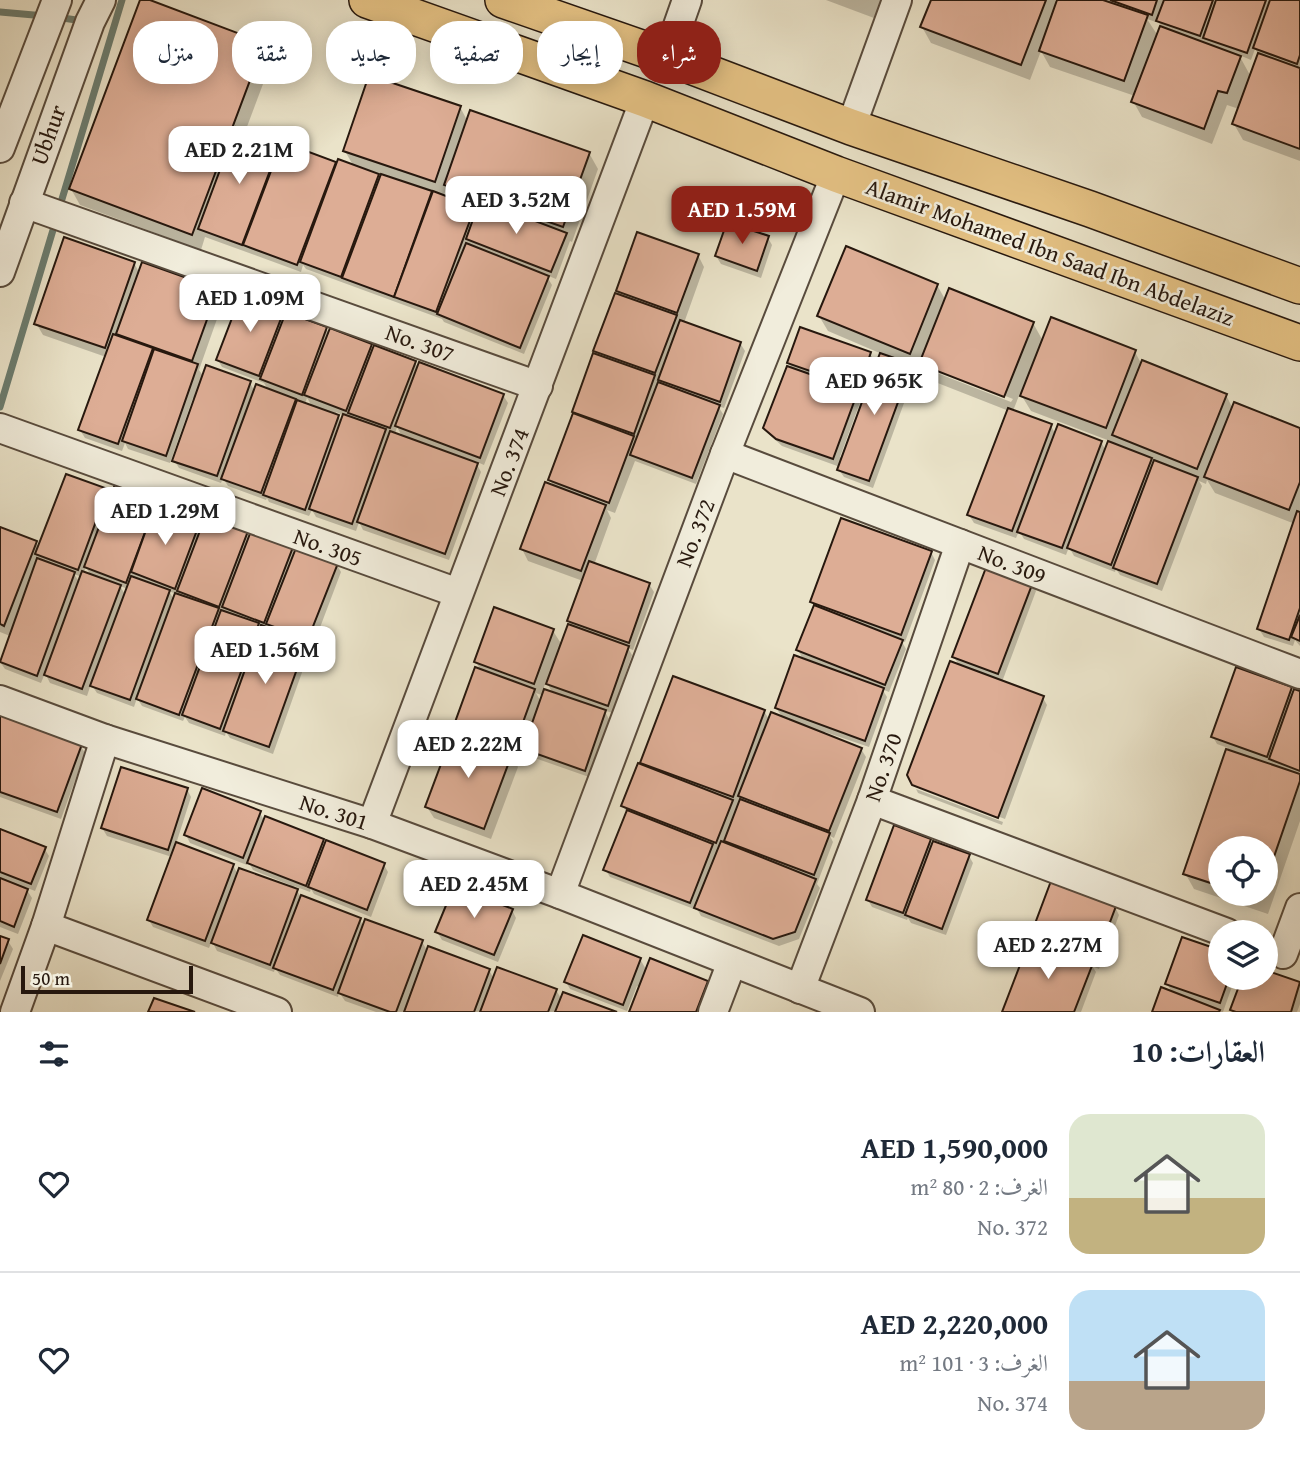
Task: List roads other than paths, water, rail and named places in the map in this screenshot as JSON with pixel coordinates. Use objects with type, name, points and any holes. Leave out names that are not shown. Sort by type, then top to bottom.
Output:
[{"type":"main road","name":"Alamir Mohamed Ibn Saad Ibn Abdelaziz","points":[[367,0],[645,99],[836,174],[1300,343]]},
{"type":"main road","points":[[503,0],[637,47]]},
{"type":"main road","points":[[721,78],[851,127],[1090,209],[1300,286]]},
{"type":"street","name":"Ubhur","points":[[0,148],[57,0]]},
{"type":"street","points":[[68,0],[97,5]]},
{"type":"street","points":[[680,21],[687,0]]},
{"type":"street","points":[[851,127],[897,0]]},
{"type":"street","name":"Ubhur","points":[[0,272],[97,5]]},
{"type":"street","name":"No. 374","points":[[372,824],[645,99]]},
{"type":"street","name":"No. 372","points":[[560,894],[725,454],[836,174]]},
{"type":"street","name":"No. 307","points":[[24,203],[538,386]]},
{"type":"street","name":"No. 305","points":[[0,429],[458,593]]},
{"type":"street","name":"No. 309","points":[[725,454],[1300,674]]},
{"type":"street","name":"No. 370","points":[[800,989],[872,800],[960,544]]},
{"type":"street","name":"No. 301","points":[[0,700],[105,739],[372,824],[560,894],[860,1012]]},
{"type":"street","points":[[15,1012],[46,926],[105,739]]},
{"type":"street","points":[[872,800],[1208,926]]},
{"type":"street","points":[[1283,954],[1300,908]]},
{"type":"street","points":[[46,926],[277,1012]]},
{"type":"street","points":[[713,1012],[732,962]]},
{"type":"waterway","points":[[59,209],[122,0]]},
{"type":"waterway","points":[[0,12],[45,16]]},
{"type":"waterway","points":[[56,17],[83,21]]},
{"type":"waterway","points":[[0,407],[56,220]]}]
